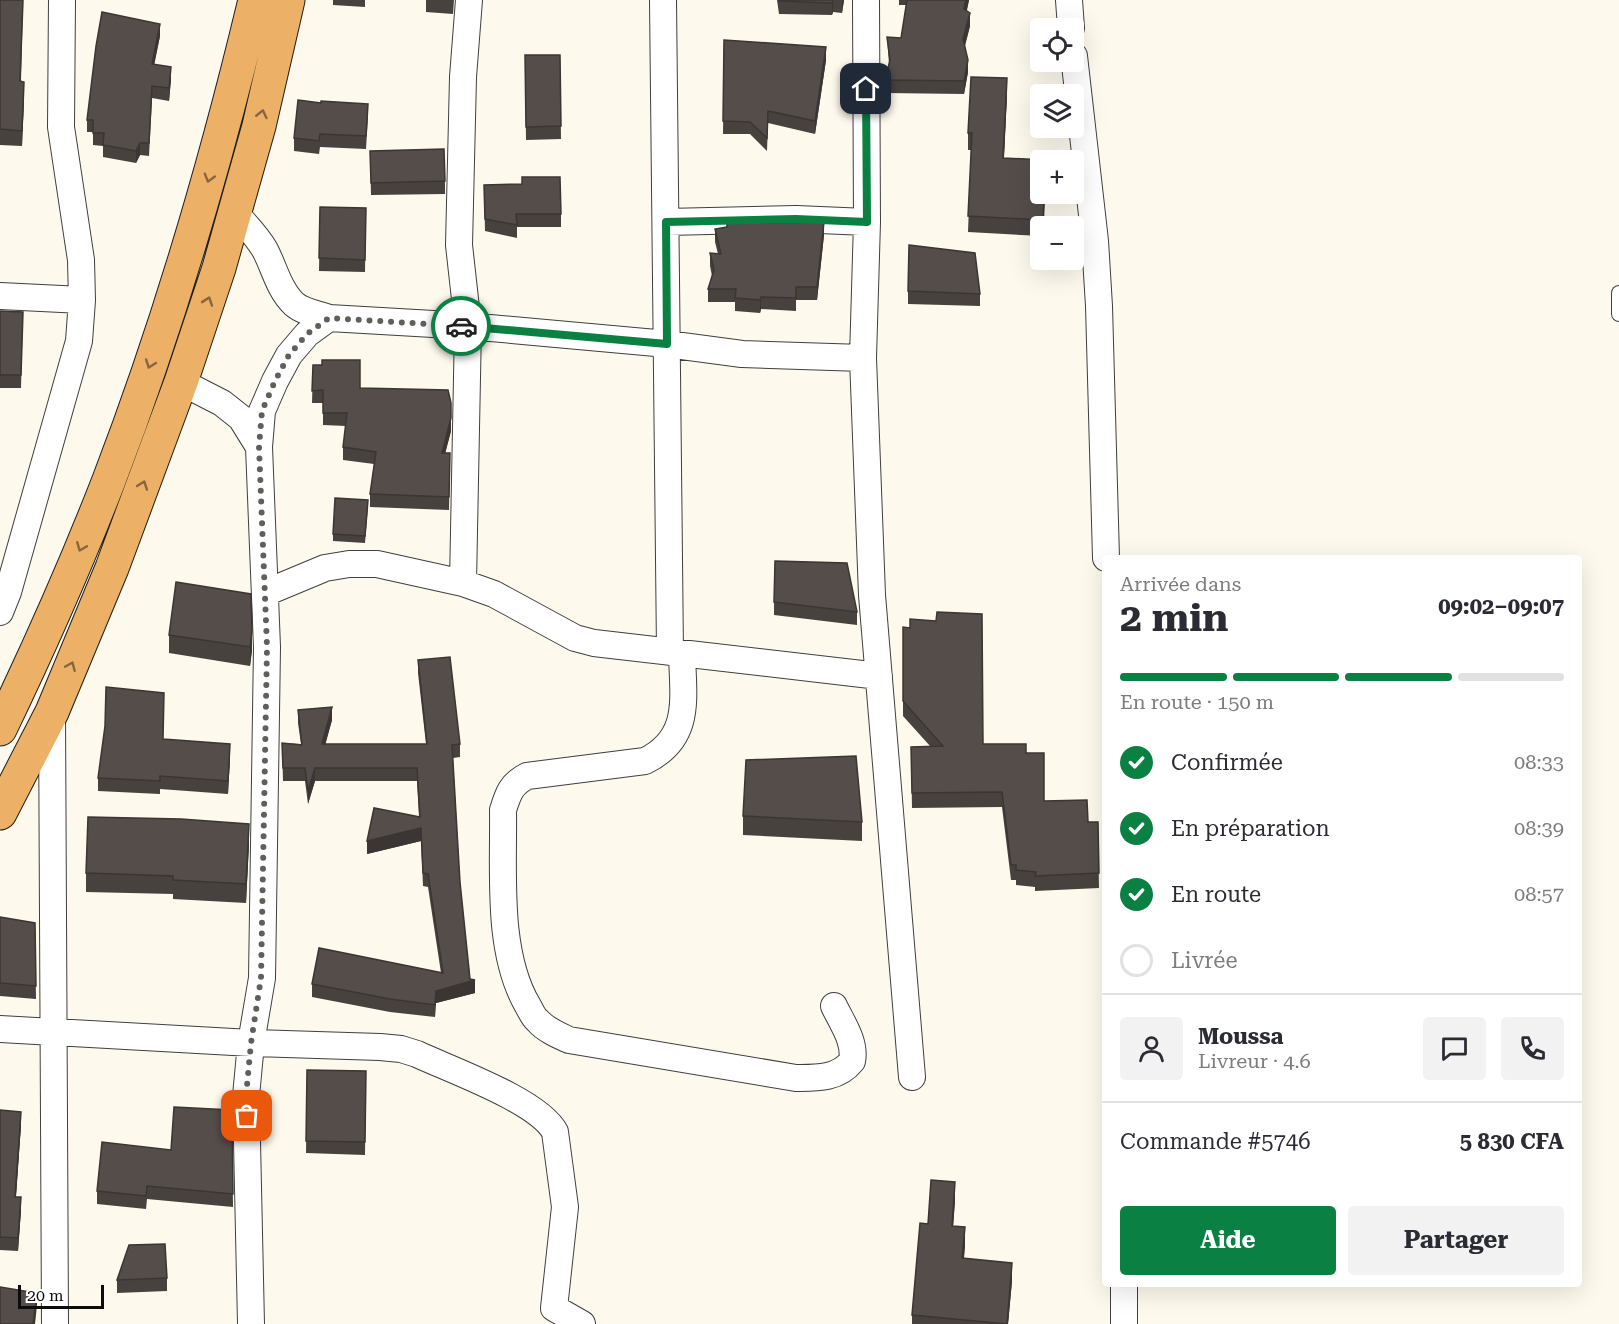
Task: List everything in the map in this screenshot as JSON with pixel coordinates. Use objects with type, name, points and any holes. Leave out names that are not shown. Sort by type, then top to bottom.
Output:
[{"type":"highway","points":[[0,729],[61,598],[109,480],[161,334],[199,213],[231,99],[255,0]]},
{"type":"highway","points":[[0,813],[52,712],[112,568],[181,382],[235,213],[259,126],[288,0]]},
{"type":"street","points":[[0,612],[8,592],[79,341],[81,260],[61,128],[62,0]]},
{"type":"street","points":[[463,583],[468,326],[459,245],[463,77],[469,0]]},
{"type":"street","points":[[663,0],[667,344],[676,653],[683,711],[673,740],[659,754],[645,761],[527,776],[514,783],[503,810],[505,913],[509,959],[518,988],[537,1021],[552,1032],[569,1040],[796,1078],[820,1078],[838,1073],[852,1061],[853,1048],[850,1038],[834,1006]]},
{"type":"street","points":[[866,0],[867,222],[863,358],[872,595],[912,1077]]},
{"type":"street","points":[[1069,0],[1070,18]]},
{"type":"street","points":[[1076,72],[1095,241],[1106,555]]},
{"type":"street","points":[[235,213],[252,231],[264,249],[282,288],[294,304],[308,312],[329,318],[468,326],[667,344],[742,354],[863,358]]},
{"type":"street","points":[[666,222],[796,219],[867,222]]},
{"type":"street","points":[[0,296],[81,300]]},
{"type":"street","points":[[250,1324],[246,1096],[261,978],[267,647],[259,447],[262,411],[289,355],[307,334],[329,318]]},
{"type":"street","points":[[181,382],[222,403],[241,418],[259,447]]},
{"type":"street","points":[[264,593],[325,568],[349,564],[377,564],[463,583],[494,594],[574,638],[594,643],[879,676]]},
{"type":"street","points":[[52,712],[55,1324]]},
{"type":"street","points":[[0,1029],[401,1049],[516,1099],[540,1114],[550,1123],[555,1132],[565,1207],[554,1308],[582,1324]]},
{"type":"street","points":[[1124,1287],[1124,1324]]},
{"type":"lane","points":[[1619,293],[1619,314]]},
{"type":"building","points":[[0,0],[23,0],[20,81],[24,82],[22,131],[0,129]]},
{"type":"building","points":[[779,0],[833,0],[832,3]]},
{"type":"building","points":[[907,0],[966,0],[964,9],[970,13],[963,39],[968,60],[964,81],[885,80],[890,60],[887,37],[901,38]]},
{"type":"building","points":[[102,12],[160,24],[152,64],[171,67],[169,88],[152,86],[149,143],[140,143],[136,151],[103,145],[104,133],[93,133],[93,120],[87,120]]},
{"type":"building","points":[[724,40],[826,47],[815,121],[768,111],[767,138],[750,122],[723,121]]},
{"type":"building","points":[[525,55],[560,55],[561,126],[526,127]]},
{"type":"building","points":[[971,77],[1007,78],[1003,158],[1030,159],[1030,204],[1044,204],[1043,216],[1030,216],[1030,219],[968,216],[972,133],[968,133]]},
{"type":"building","points":[[298,100],[368,104],[366,136],[320,134],[319,141],[294,138]]},
{"type":"building","points":[[444,149],[445,181],[371,183],[370,151]]},
{"type":"building","points":[[522,177],[560,177],[561,214],[516,214],[517,225],[485,219],[484,185],[522,184]]},
{"type":"building","points":[[320,207],[366,208],[365,260],[319,258]]},
{"type":"building","points":[[824,222],[817,287],[796,287],[796,298],[761,297],[760,300],[735,298],[736,289],[708,289],[714,270],[710,253],[721,254],[715,229],[727,227],[727,223]]},
{"type":"building","points":[[909,245],[975,253],[980,294],[908,291]]},
{"type":"building","points":[[0,311],[23,312],[21,375],[0,375]]},
{"type":"building","points":[[322,360],[360,360],[360,388],[448,390],[451,418],[442,453],[450,453],[449,497],[370,494],[376,452],[343,447],[347,413],[323,413],[323,390],[312,391],[313,365],[322,365]]},
{"type":"building","points":[[335,498],[368,500],[365,536],[333,534]]},
{"type":"building","points":[[775,561],[847,563],[857,612],[774,602]]},
{"type":"building","points":[[176,582],[251,594],[250,647],[169,635]]},
{"type":"building","points":[[937,612],[982,614],[983,744],[1026,744],[1026,753],[1044,753],[1044,801],[1087,800],[1088,822],[1098,822],[1099,873],[1035,876],[1036,872],[1016,870],[1016,865],[1011,865],[1002,792],[912,793],[911,747],[943,746],[903,701],[903,627],[910,628],[910,619],[936,621]]},
{"type":"building","points":[[450,657],[460,744],[452,745],[460,882],[470,979],[475,980],[436,991],[435,1005],[312,984],[319,948],[443,973],[428,874],[423,873],[421,828],[367,841],[374,808],[420,817],[417,768],[315,768],[308,791],[305,768],[283,768],[282,743],[302,745],[298,710],[332,707],[322,744],[427,744],[418,660]]},
{"type":"building","points":[[106,687],[164,693],[163,739],[230,744],[228,781],[160,776],[160,781],[98,778],[105,726]]},
{"type":"building","points":[[856,756],[862,822],[743,816],[746,760]]},
{"type":"building","points":[[88,817],[181,819],[249,824],[246,884],[173,880],[173,876],[86,873]]},
{"type":"building","points":[[0,917],[35,923],[36,986],[0,983]]},
{"type":"building","points":[[307,1070],[366,1071],[365,1142],[306,1141]]},
{"type":"building","points":[[174,1107],[232,1110],[233,1194],[147,1186],[146,1196],[97,1191],[102,1142],[171,1150]]},
{"type":"building","points":[[0,1110],[21,1112],[15,1197],[21,1197],[18,1238],[0,1237]]},
{"type":"building","points":[[931,1180],[955,1182],[952,1226],[965,1227],[962,1258],[1012,1263],[1007,1324],[912,1315],[920,1223],[928,1224]]},
{"type":"building","points":[[165,1244],[167,1278],[117,1280],[129,1245]]},
{"type":"building","points":[[0,1287],[37,1293],[33,1324],[0,1324]]},
{"type":"way so far","points":[[247,1116],[246,1096],[251,1043],[261,978],[267,647],[259,447],[262,411],[289,355],[307,334],[329,318],[461,326]]},
{"type":"route","points":[[461,326],[667,344],[666,222],[796,219],[867,222],[866,89]]}]
